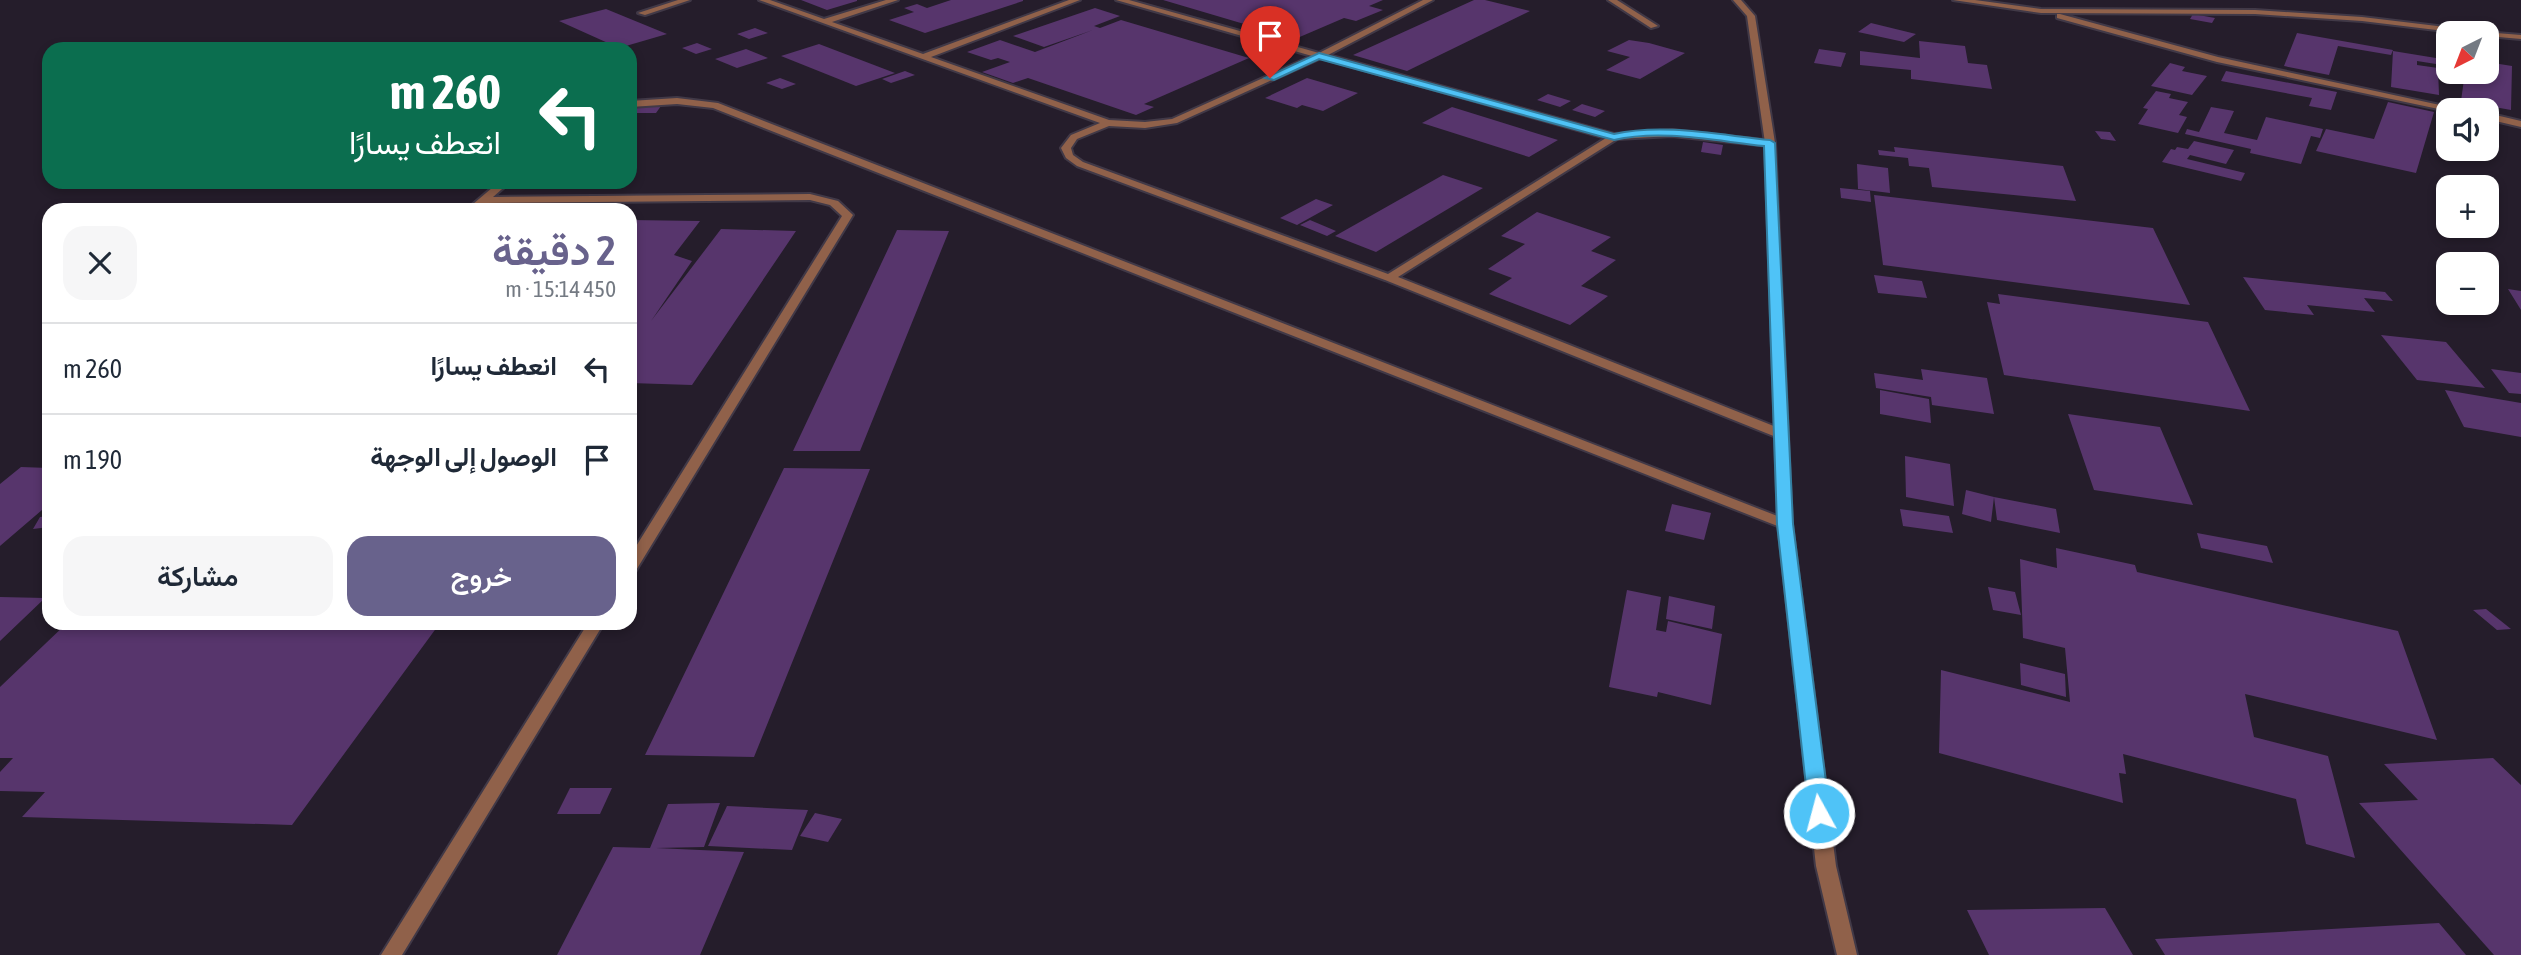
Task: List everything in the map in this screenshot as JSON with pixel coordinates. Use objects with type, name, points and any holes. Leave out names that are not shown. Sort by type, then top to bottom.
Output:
[{"type":"street","points":[[642,13],[686,0]]},
{"type":"street","points":[[762,0],[1108,123],[1145,125],[1174,121],[1319,56],[1429,0]]},
{"type":"street","points":[[824,22],[894,0]]},
{"type":"street","points":[[923,57],[1076,0]]},
{"type":"street","points":[[1120,0],[1614,137]]},
{"type":"street","points":[[1612,0],[1654,26]]},
{"type":"street","points":[[1737,0],[1751,16],[1770,143],[1785,524],[1826,866],[1847,955]]},
{"type":"street","points":[[1956,0],[2041,11],[2255,12],[2362,19],[2436,28]]},
{"type":"street","points":[[2041,11],[2217,59],[2436,105]]},
{"type":"street","points":[[2499,35],[2521,37]]},
{"type":"street","points":[[637,104],[677,101],[715,105],[1785,524]]},
{"type":"street","points":[[2499,119],[2520,125]]},
{"type":"street","points":[[1108,123],[1074,137],[1066,148],[1069,156],[1092,169],[1389,278],[1781,434]]},
{"type":"street","points":[[1389,278],[1614,137],[1636,132],[1662,133],[1770,143]]},
{"type":"street","points":[[480,203],[497,189]]},
{"type":"street","points":[[482,201],[810,197],[834,203],[848,215],[637,557]]},
{"type":"street","points":[[391,955],[592,630]]},
{"type":"building","points":[[801,0],[857,0],[857,1],[827,10]]},
{"type":"building","points":[[951,0],[1023,1],[925,33],[889,20],[914,12],[904,8],[917,4],[927,8]]},
{"type":"building","points":[[1163,0],[1383,0],[1369,6],[1383,10],[1356,21],[1344,18],[1295,39]]},
{"type":"building","points":[[1474,0],[1485,0],[1530,11],[1407,71],[1353,55]]},
{"type":"building","points":[[1095,8],[1120,16],[1094,26],[1100,28],[1121,20],[1249,58],[1144,104],[1154,107],[1136,115],[1028,78],[1013,83],[982,72],[1010,62],[998,58],[991,60],[967,52],[1000,40],[1035,52],[1093,30],[1044,47],[1013,36]]},
{"type":"building","points":[[606,9],[667,34],[637,43],[606,42],[559,21]]},
{"type":"building","points":[[2193,14],[2215,18],[2212,23],[2190,19]]},
{"type":"building","points":[[1871,23],[1916,34],[1904,42],[1858,32]]},
{"type":"building","points":[[755,28],[768,33],[749,39],[737,34]]},
{"type":"building","points":[[2297,33],[2393,50],[2391,55],[2338,46],[2329,75],[2284,66]]},
{"type":"building","points":[[1629,40],[1685,53],[1640,79],[1606,70],[1630,57],[1607,51]]},
{"type":"building","points":[[1919,41],[1965,46],[1968,63],[1987,65],[1992,89],[1911,79],[1911,70],[1860,65],[1860,51],[1920,58]]},
{"type":"building","points":[[697,43],[712,49],[696,54],[682,48]]},
{"type":"building","points":[[819,44],[895,73],[856,86],[781,56]]},
{"type":"building","points":[[746,49],[768,58],[737,68],[715,59]]},
{"type":"building","points":[[1819,49],[1846,53],[1841,67],[1814,63]]},
{"type":"building","points":[[2393,51],[2436,58],[2436,64],[2417,61],[2417,65],[2436,68],[2439,95],[2391,87]]},
{"type":"building","points":[[2170,63],[2185,67],[2182,71],[2207,76],[2192,95],[2151,86]]},
{"type":"building","points":[[2499,64],[2512,66],[2511,110],[2499,108],[2499,98],[2461,98],[2463,84],[2499,84]]},
{"type":"building","points":[[905,71],[915,75],[891,83],[882,79]]},
{"type":"building","points":[[2226,71],[2337,92],[2331,110],[2309,106],[2312,98],[2221,81]]},
{"type":"building","points":[[780,78],[796,84],[782,89],[766,83]]},
{"type":"building","points":[[1307,78],[1358,93],[1323,111],[1302,105],[1297,108],[1265,98]]},
{"type":"building","points":[[2156,91],[2171,94],[2169,98],[2188,102],[2179,115],[2187,117],[2178,133],[2138,124],[2148,109],[2143,108]]},
{"type":"building","points":[[1548,94],[1571,101],[1560,107],[1537,100]]},
{"type":"building","points":[[2388,102],[2434,112],[2416,173],[2316,151],[2326,129],[2374,139]]},
{"type":"building","points":[[1582,104],[1605,111],[1595,117],[1572,110]]},
{"type":"building","points":[[661,106],[656,113],[637,113],[637,107]]},
{"type":"building","points":[[1452,107],[1558,140],[1529,157],[1422,123]]},
{"type":"building","points":[[2211,107],[2234,111],[2224,133],[2257,140],[2266,117],[2323,129],[2320,138],[2311,136],[2301,164],[2250,153],[2251,149],[2185,134],[2187,129],[2199,132]]},
{"type":"building","points":[[2095,131],[2110,132],[2116,141],[2101,139]]},
{"type":"building","points":[[2194,141],[2234,150],[2226,164],[2190,155],[2187,159],[2245,173],[2241,181],[2162,162],[2171,149],[2188,149]]},
{"type":"building","points":[[1703,142],[1723,145],[1721,155],[1701,152]]},
{"type":"building","points":[[1894,147],[2063,166],[2076,201],[1932,187],[1929,168],[1909,166],[1908,158],[1879,155],[1878,150],[1895,152]]},
{"type":"building","points":[[1857,164],[1888,168],[1890,193],[1858,189]]},
{"type":"building","points":[[1443,175],[1483,188],[1376,252],[1335,236]]},
{"type":"building","points":[[1840,188],[1870,191],[1871,202],[1841,198]]},
{"type":"building","points":[[1874,195],[2153,228],[2190,305],[1883,265]]},
{"type":"building","points":[[1316,199],[1333,205],[1297,225],[1280,218]]},
{"type":"building","points":[[1537,212],[1611,237],[1591,251],[1616,260],[1581,286],[1608,296],[1570,325],[1489,294],[1512,278],[1488,269],[1525,244],[1501,236]]},
{"type":"building","points":[[637,220],[700,221],[674,255],[692,261],[651,321],[721,229],[796,231],[692,385],[637,383]]},
{"type":"building","points":[[1310,220],[1336,231],[1327,236],[1300,225]]},
{"type":"building","points":[[897,230],[949,231],[860,451],[793,451]]},
{"type":"building","points":[[1874,275],[1922,281],[1927,298],[1878,293]]},
{"type":"building","points":[[2243,277],[2385,292],[2393,301],[2364,298],[2375,312],[2307,305],[2314,315],[2265,310]]},
{"type":"building","points":[[2508,289],[2521,291],[2521,310]]},
{"type":"building","points":[[1998,294],[2208,322],[2250,411],[2004,375],[1987,302],[2000,304]]},
{"type":"building","points":[[2381,335],[2446,342],[2485,388],[2417,380]]},
{"type":"building","points":[[1921,369],[1987,378],[1994,414],[1932,405],[1931,397],[1876,388],[1874,373],[1923,380]]},
{"type":"building","points":[[2491,369],[2521,373],[2521,394],[2509,393]]},
{"type":"building","points":[[1880,390],[1929,399],[1931,423],[1880,414]]},
{"type":"building","points":[[2445,390],[2521,403],[2521,437],[2464,427]]},
{"type":"building","points":[[2068,414],[2160,427],[2193,505],[2094,490]]},
{"type":"building","points":[[1905,456],[1950,464],[1954,506],[1906,497]]},
{"type":"building","points":[[21,467],[42,468],[42,510],[0,546],[0,484]]},
{"type":"building","points":[[784,468],[870,469],[754,757],[645,755]]},
{"type":"building","points":[[1966,490],[1994,497],[1991,522],[1962,514]]},
{"type":"building","points":[[1994,497],[2056,509],[2060,533],[1997,520]]},
{"type":"building","points":[[1672,504],[1711,513],[1704,540],[1665,531]]},
{"type":"building","points":[[1900,509],[1949,516],[1953,533],[1903,526]]},
{"type":"building","points":[[40,517],[42,528],[33,529]]},
{"type":"building","points":[[2197,533],[2267,546],[2273,563],[2201,548]]},
{"type":"building","points":[[2056,548],[2135,565],[2137,572],[2398,631],[2437,740],[2245,694],[2254,737],[2328,756],[2355,858],[2306,844],[2296,799],[2123,754],[2126,774],[2119,773],[2123,803],[1939,753],[1941,670],[2070,702],[2065,648],[2023,638],[2020,559],[2057,568]]},
{"type":"building","points":[[1988,587],[2015,592],[2021,615],[1993,610]]},
{"type":"building","points":[[1627,590],[1661,597],[1656,630],[1666,632],[1668,621],[1722,634],[1711,705],[1658,692],[1657,697],[1609,687]]},
{"type":"building","points":[[1669,596],[1715,606],[1712,629],[1666,619]]},
{"type":"building","points":[[0,597],[42,598],[42,601],[0,641]]},
{"type":"building","points":[[2486,609],[2511,629],[2497,630],[2473,610]]},
{"type":"building","points":[[60,630],[435,630],[292,825],[22,817],[45,792],[0,791],[0,772],[13,758],[0,758],[0,687]]},
{"type":"building","points":[[2020,663],[2065,674],[2066,697],[2021,685]]},
{"type":"building","points":[[2493,758],[2521,785],[2521,955],[2494,955],[2359,803],[2418,800],[2384,764]]},
{"type":"building","points":[[570,788],[612,788],[600,814],[557,814]]},
{"type":"building","points":[[720,803],[704,847],[656,848],[744,852],[700,955],[557,955],[613,847],[650,848],[668,804]]},
{"type":"building","points":[[727,806],[808,810],[792,850],[708,846]]},
{"type":"building","points":[[815,813],[842,819],[828,842],[800,836]]},
{"type":"building","points":[[2105,908],[2133,955],[1989,955],[1967,910]]},
{"type":"building","points":[[2439,923],[2466,955],[2165,955],[2155,939]]},
{"type":"route","points":[[1270,78],[1319,56],[1614,137],[1636,132],[1662,133],[1770,143],[1785,524],[1819,813]]}]
